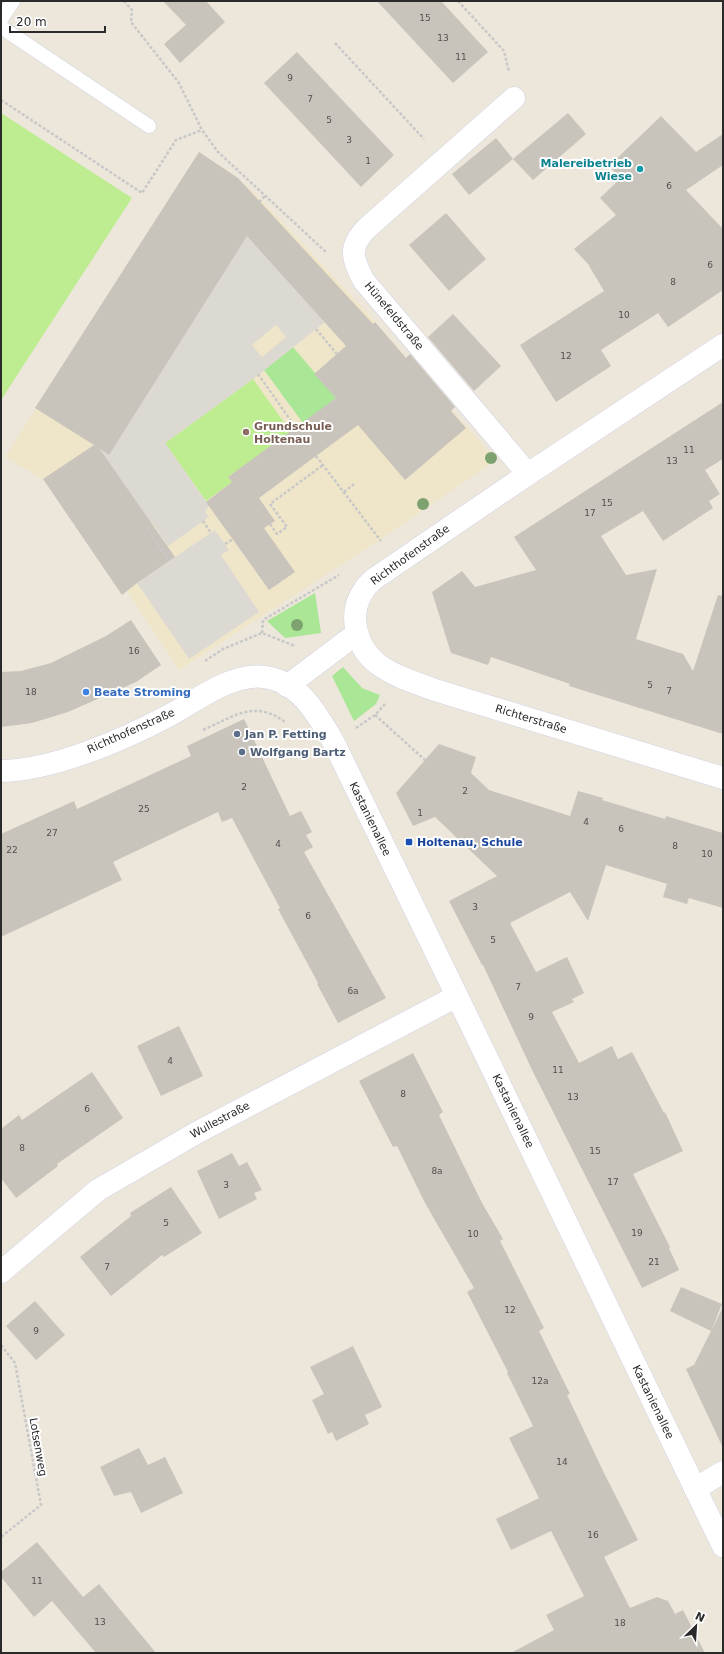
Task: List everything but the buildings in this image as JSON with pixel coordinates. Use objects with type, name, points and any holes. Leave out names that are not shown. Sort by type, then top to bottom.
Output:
[{"type":"street","name":"Hünefeldstraße","points":[[514,98],[359,236],[354,245],[353,256],[355,264],[364,281],[528,474]]},
{"type":"street","name":"Richthofenstraße","points":[[356,634],[354,621],[358,604],[363,591],[374,579],[528,474],[723,345]]},
{"type":"street","name":"Richterstraße","points":[[356,634],[366,651],[378,664],[396,675],[435,690],[723,778]]},
{"type":"street","points":[[287,686],[356,634]]},
{"type":"street","name":"Richthofenstraße","points":[[1,771],[36,766],[93,750],[131,734],[170,715],[230,682],[242,678],[265,677],[287,686]]},
{"type":"street","name":"Kastanienallee","points":[[287,686],[307,702],[319,717],[334,744],[458,996],[723,1546]]},
{"type":"street","name":"Wullestraße","points":[[1,1272],[98,1190],[198,1132],[458,996]]},
{"type":"street","points":[[695,1489],[723,1472]]},
{"type":"lane","points":[[1,19],[13,1]]},
{"type":"lane","points":[[1,27],[149,126]]},
{"type":"path","points":[[124,1],[132,10],[131,22],[179,83],[202,130],[218,152],[340,266],[355,264]]},
{"type":"path","points":[[458,1],[504,51],[514,98]]},
{"type":"path","points":[[335,43],[444,160]]},
{"type":"path","points":[[1,100],[142,193],[176,140],[202,130]]},
{"type":"path","points":[[259,202],[265,196]]},
{"type":"path","points":[[316,329],[337,354]]},
{"type":"path","points":[[258,374],[296,428]]},
{"type":"path","points":[[316,456],[397,562]]},
{"type":"path","points":[[270,524],[277,534],[287,527],[270,504],[323,465]]},
{"type":"path","points":[[344,492],[354,484]]},
{"type":"path","points":[[204,521],[211,532]]},
{"type":"path","points":[[147,528],[169,561]]},
{"type":"path","points":[[225,544],[232,539]]},
{"type":"path","points":[[262,633],[263,620],[345,572]]},
{"type":"path","points":[[334,744],[375,715],[386,704],[396,675]]},
{"type":"path","points":[[197,733],[246,711],[259,710],[274,714],[290,727]]},
{"type":"path","points":[[375,715],[425,760]]},
{"type":"path","name":"Lotsenweg","points":[[1,1345],[15,1363],[41,1505],[1,1537]]},
{"type":"shaded area","name":"Grundschule Holtenau","points":[[199,152],[234,175],[255,193],[373,319],[496,460],[375,543],[179,670],[127,591],[43,479],[5,457]]},
{"type":"shaded area","points":[[237,224],[325,322],[253,379],[165,443],[209,506],[205,512],[209,517],[168,546],[153,524],[140,532],[88,455]],"holes":[[[276,325],[286,337],[262,357],[252,345]]]},
{"type":"shaded area","points":[[215,530],[229,550],[221,555],[259,612],[189,659],[137,583]]},
{"type":"green space","points":[[1,113],[132,198],[1,400]]},
{"type":"green space","points":[[293,347],[336,398],[303,423],[264,370]]},
{"type":"green space","points":[[253,379],[291,432],[228,477],[232,482],[206,501],[165,443]]},
{"type":"green space","points":[[315,593],[321,633],[285,638],[267,621]]},
{"type":"green space","points":[[343,667],[362,688],[380,695],[376,704],[354,721],[332,676]]},
{"type":"place","name":"Malereibetrieb Wiese","points":[[640,169]]},
{"type":"place","name":"Grundschule Holtenau","points":[[246,432]]},
{"type":"place","name":"Beate Stroming","points":[[86,692]]},
{"type":"place","name":"Jan P. Fetting","points":[[237,734]]},
{"type":"place","name":"Wolfgang Bartz","points":[[242,752]]},
{"type":"place","name":"Holtenau, Schule","points":[[409,842]]}]
